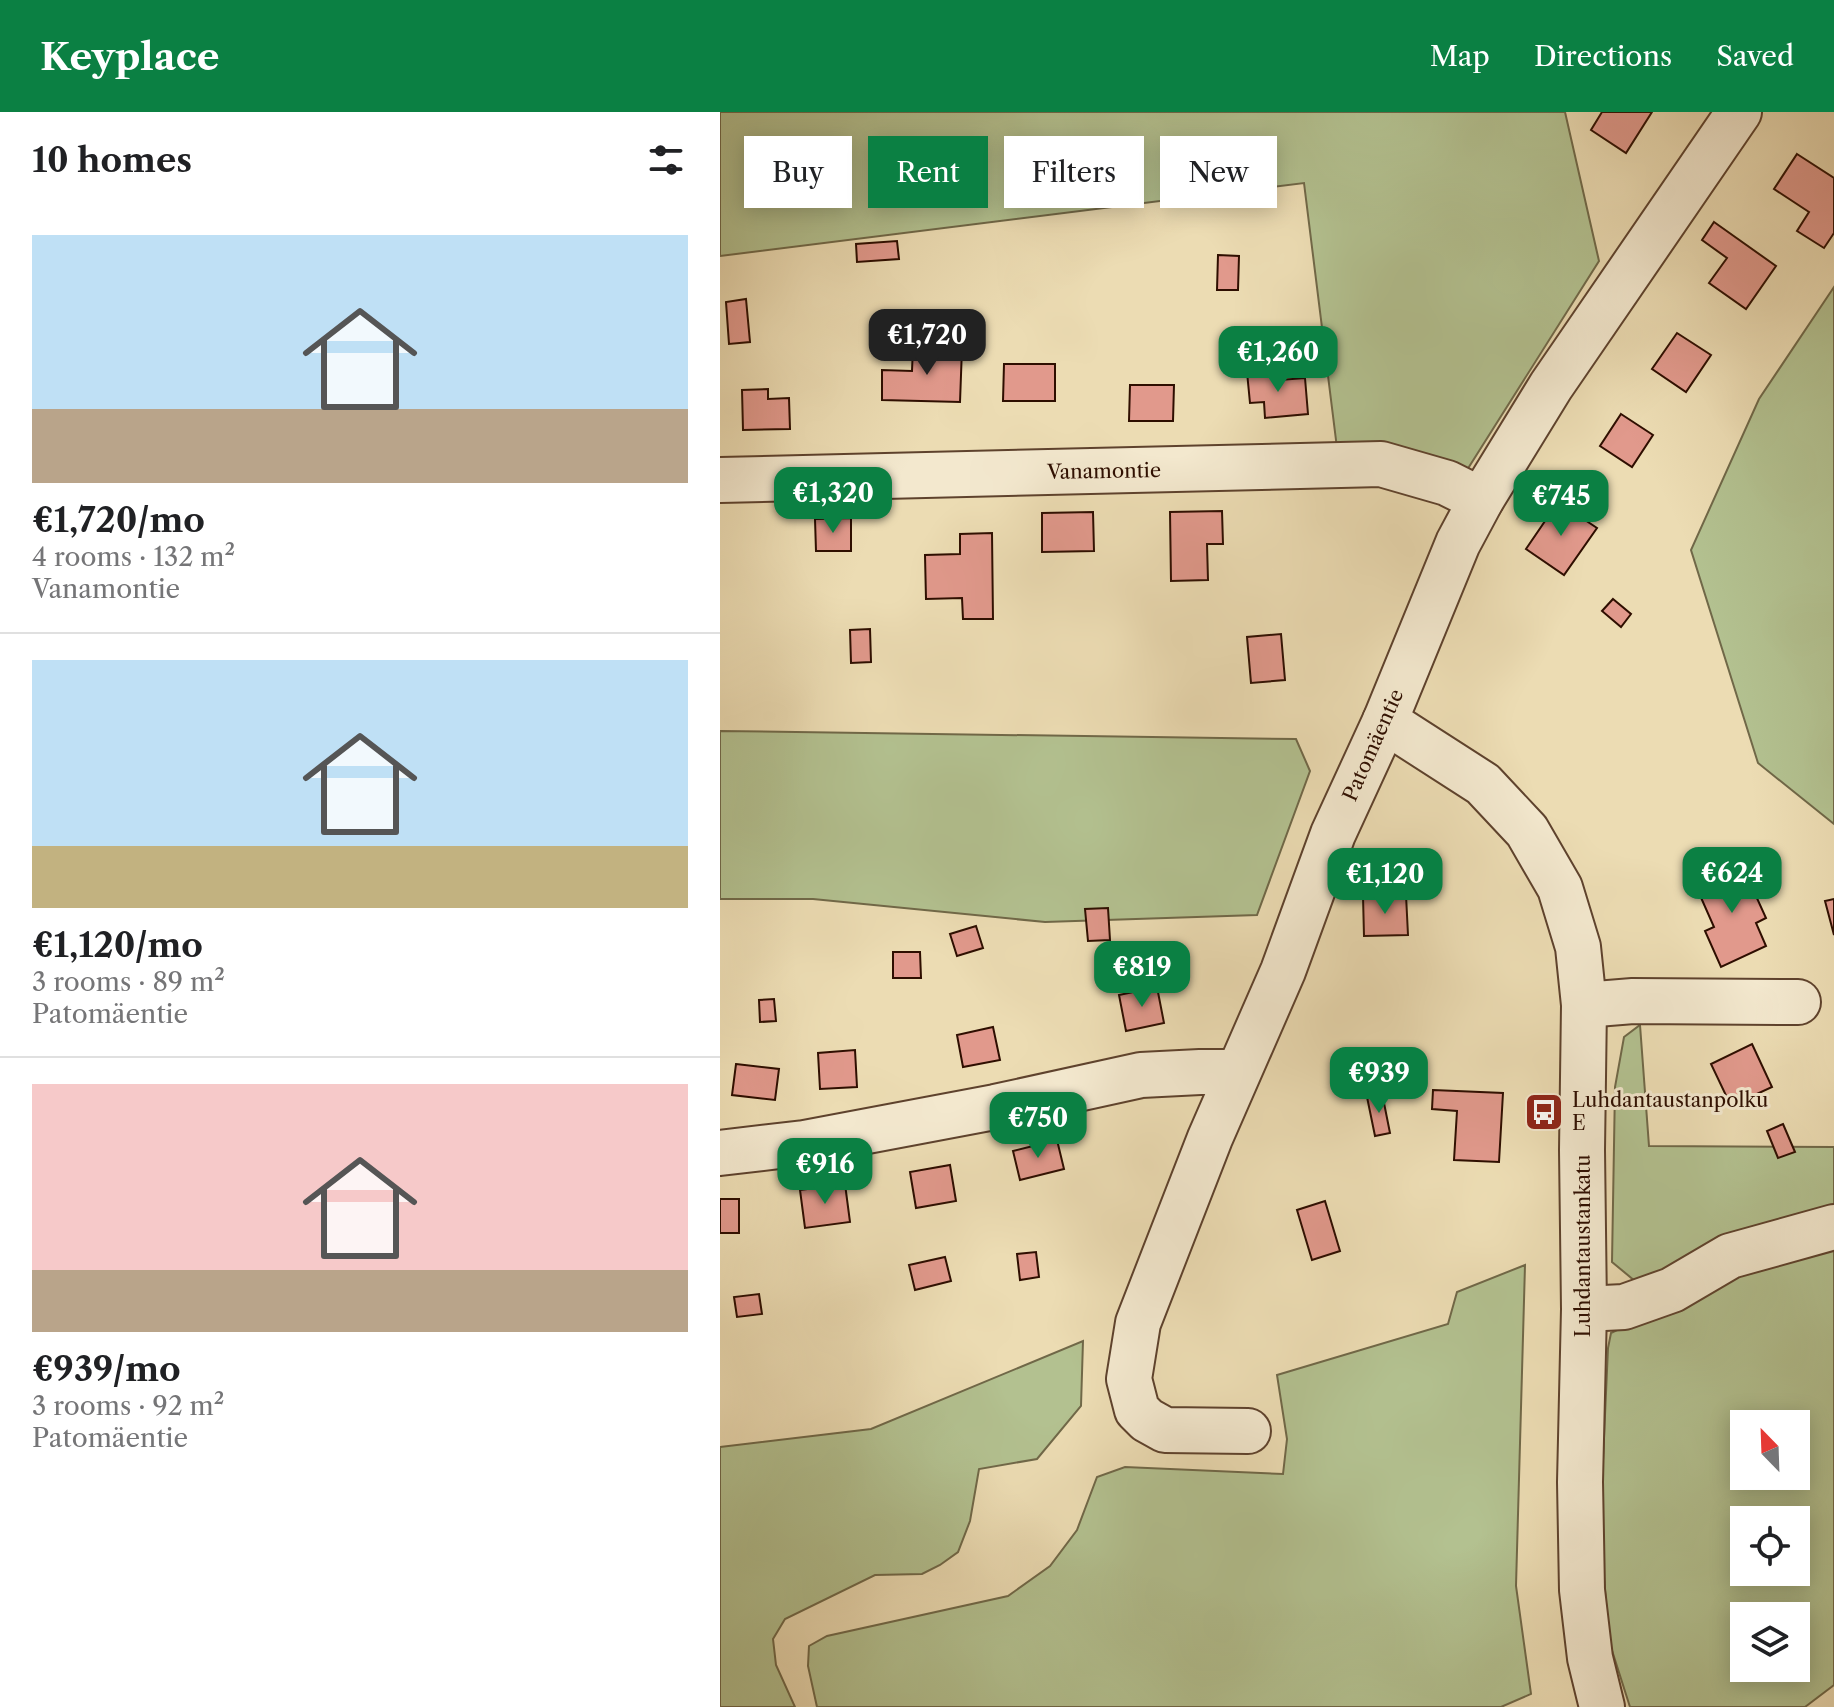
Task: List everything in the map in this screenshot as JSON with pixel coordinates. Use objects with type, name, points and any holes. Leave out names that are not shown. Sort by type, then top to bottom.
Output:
[{"type":"street","name":"Patomäentie","points":[[1248,1431],[1165,1430],[1147,1420],[1137,1410],[1129,1379],[1138,1323],[1210,1138],[1283,971],[1333,834],[1385,721],[1458,543],[1551,386],[1739,112]]},
{"type":"street","name":"Vanamontie","points":[[720,480],[1381,464],[1447,483],[1481,500]]},
{"type":"street","name":"Luhdantaustankatu","points":[[1385,721],[1483,784],[1527,831],[1560,888],[1578,947],[1584,1005],[1582,1590],[1590,1658],[1602,1707]]},
{"type":"street","points":[[1584,1005],[1633,1001],[1798,1002]]},
{"type":"street","points":[[720,1153],[834,1138],[1141,1075],[1238,1072]]},
{"type":"street","points":[[1584,1309],[1624,1307],[1672,1290],[1730,1256],[1834,1227]]},
{"type":"green space","points":[[720,112],[1565,112],[1599,261],[1467,470],[1413,450],[1337,448],[1304,183],[1277,186],[1277,136],[1160,136],[1160,201],[1144,203],[1144,136],[1004,136],[1004,208],[1104,208],[720,256]]},
{"type":"green space","points":[[1834,287],[1834,824],[1758,763],[1691,550],[1759,399]]},
{"type":"green space","points":[[720,731],[1296,739],[1310,771],[1257,915],[1045,922],[813,899],[720,899]]},
{"type":"green space","points":[[1640,1025],[1649,1146],[1834,1147],[1834,1685],[1805,1707],[1630,1707],[1609,1641],[1600,1527],[1611,1333],[1678,1300],[1641,1286],[1612,1262],[1615,1087],[1624,1037]]},
{"type":"green space","points":[[1525,1265],[1516,1586],[1531,1694],[1501,1707],[817,1707],[808,1666],[809,1646],[827,1636],[1008,1596],[1050,1566],[1077,1530],[1097,1477],[1125,1467],[1283,1474],[1287,1439],[1277,1375],[1448,1324],[1457,1292]]},
{"type":"green space","points":[[1083,1341],[1081,1406],[1037,1459],[979,1469],[970,1521],[958,1552],[922,1574],[875,1575],[785,1619],[773,1639],[776,1665],[795,1707],[720,1707],[720,1447],[871,1429]]},
{"type":"building","points":[[1602,112],[1652,112],[1626,153],[1591,130]]},
{"type":"building","points":[[1797,154],[1834,178],[1834,233],[1824,248],[1797,231],[1809,212],[1774,189]]},
{"type":"building","points":[[1714,222],[1776,266],[1746,309],[1709,283],[1727,258],[1702,240]]},
{"type":"building","points":[[897,241],[899,259],[857,262],[856,244]]},
{"type":"building","points":[[1218,255],[1239,256],[1238,290],[1217,290]]},
{"type":"building","points":[[746,299],[750,342],[729,344],[726,302]]},
{"type":"building","points":[[1677,333],[1711,355],[1686,392],[1652,369]]},
{"type":"building","points":[[913,347],[962,348],[960,402],[882,400],[882,370],[912,371]]},
{"type":"building","points":[[1004,364],[1055,364],[1055,401],[1003,401]]},
{"type":"building","points":[[1279,369],[1280,380],[1305,378],[1308,414],[1265,418],[1264,402],[1250,403],[1247,372]]},
{"type":"building","points":[[1130,385],[1174,385],[1173,421],[1129,421]]},
{"type":"building","points":[[768,389],[768,399],[789,398],[790,429],[743,430],[742,390]]},
{"type":"building","points":[[1621,414],[1653,435],[1632,467],[1600,446]]},
{"type":"building","points":[[1558,502],[1597,528],[1564,575],[1526,549]]},
{"type":"building","points":[[1222,511],[1223,544],[1207,544],[1208,580],[1171,581],[1170,512]]},
{"type":"building","points":[[1093,512],[1094,551],[1042,552],[1042,513]]},
{"type":"building","points":[[851,518],[851,551],[816,551],[815,519]]},
{"type":"building","points":[[992,533],[993,619],[963,619],[962,598],[926,599],[925,555],[960,554],[960,534]]},
{"type":"building","points":[[1613,599],[1631,614],[1621,627],[1602,611]]},
{"type":"building","points":[[870,629],[871,662],[851,663],[850,630]]},
{"type":"building","points":[[1281,634],[1285,680],[1251,683],[1247,637]]},
{"type":"building","points":[[1741,863],[1766,918],[1756,923],[1766,946],[1721,967],[1705,931],[1714,927],[1695,884]]},
{"type":"building","points":[[1406,895],[1408,935],[1364,936],[1363,896]]},
{"type":"building","points":[[1834,899],[1834,935],[1825,901]]},
{"type":"building","points":[[1108,908],[1110,940],[1088,941],[1085,909]]},
{"type":"building","points":[[976,926],[983,948],[957,956],[950,934]]},
{"type":"building","points":[[893,952],[920,952],[921,978],[893,978]]},
{"type":"building","points":[[1157,987],[1164,1023],[1126,1031],[1119,995]]},
{"type":"building","points":[[774,999],[776,1021],[760,1022],[759,1000]]},
{"type":"building","points":[[993,1027],[1000,1060],[963,1067],[957,1035]]},
{"type":"building","points":[[1752,1044],[1772,1087],[1731,1106],[1711,1064]]},
{"type":"building","points":[[855,1050],[857,1087],[820,1089],[818,1053]]},
{"type":"building","points":[[736,1064],[779,1069],[775,1100],[732,1095]]},
{"type":"building","points":[[1433,1090],[1503,1093],[1499,1162],[1454,1160],[1457,1111],[1432,1109]]},
{"type":"building","points":[[1382,1093],[1390,1133],[1375,1136],[1367,1097]]},
{"type":"building","points":[[1783,1124],[1795,1152],[1778,1158],[1767,1131]]},
{"type":"building","points":[[1057,1140],[1064,1169],[1020,1180],[1013,1151]]},
{"type":"building","points":[[950,1165],[956,1201],[916,1208],[910,1172]]},
{"type":"building","points":[[845,1184],[850,1222],[805,1228],[800,1190]]},
{"type":"building","points":[[720,1199],[739,1199],[739,1233],[720,1233]]},
{"type":"building","points":[[1325,1201],[1340,1251],[1312,1260],[1297,1210]]},
{"type":"building","points":[[1036,1252],[1039,1277],[1020,1280],[1017,1254]]},
{"type":"building","points":[[945,1257],[951,1281],[915,1290],[909,1265]]},
{"type":"building","points":[[759,1294],[762,1314],[737,1317],[734,1297]]},
{"type":"place","name":"Luhdantaustanpolku E","points":[[1544,1112]]}]
